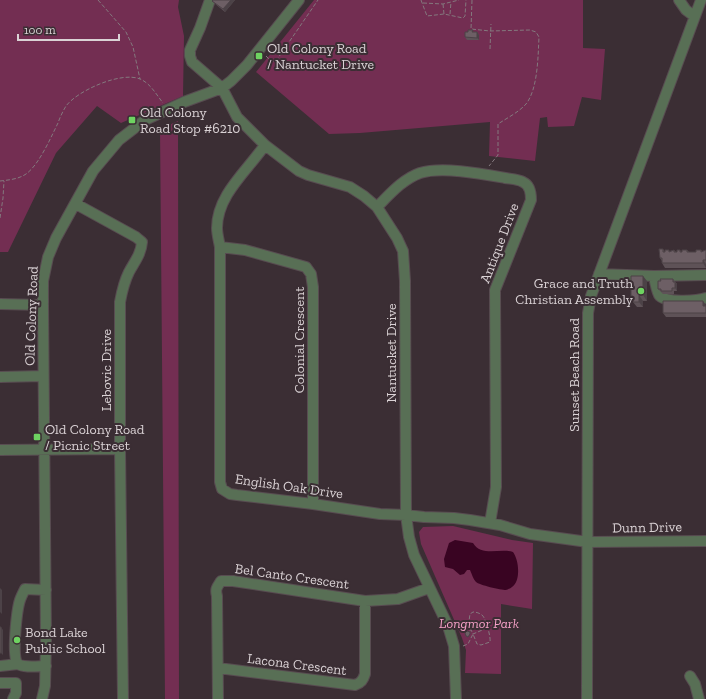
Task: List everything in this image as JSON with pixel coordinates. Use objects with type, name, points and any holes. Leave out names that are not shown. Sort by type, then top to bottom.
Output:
[{"type":"street","points":[[210,0],[198,34],[190,49],[190,55],[192,62],[222,88]]},
{"type":"street","name":"Old Colony Road","points":[[42,699],[45,686],[46,666],[43,305],[44,281],[48,257],[56,238],[93,171],[119,140],[145,120],[168,109],[222,88],[240,72],[299,0]]},
{"type":"street","points":[[679,0],[686,10],[694,16]]},
{"type":"street","name":"Sunset Beach Road","points":[[587,699],[587,319],[591,296],[701,0]]},
{"type":"street","name":"Nantucket Drive","points":[[222,88],[237,117],[265,145],[299,170],[318,178],[350,187],[377,207],[397,238],[403,251],[405,266],[406,515],[409,537],[414,555],[448,626],[454,646],[456,699]]},
{"type":"street","name":"English Oak Drive","points":[[265,145],[228,194],[220,210],[217,228],[220,247],[220,475],[222,489],[230,494],[380,514],[454,518],[490,523],[530,534],[588,542]]},
{"type":"street","name":"Antique Drive","points":[[377,207],[409,178],[421,173],[439,170],[483,174],[524,182],[531,195],[495,290],[496,487],[490,523]]},
{"type":"street","name":"Lebovic Drive","points":[[76,204],[136,237],[142,242],[142,251],[122,287],[120,302],[123,699]]},
{"type":"street","name":"Colonial Crescent","points":[[220,247],[246,250],[306,267],[311,274],[313,287],[313,504]]},
{"type":"street","points":[[599,274],[654,276],[706,275]]},
{"type":"street","points":[[654,276],[659,296],[664,299],[680,300],[706,298]]},
{"type":"street","points":[[0,304],[43,305]]},
{"type":"street","points":[[0,377],[43,376]]},
{"type":"street","points":[[0,450],[120,449]]},
{"type":"street","name":"Dunn Drive","points":[[588,542],[706,541]]},
{"type":"street","name":"Bel Canto Crescent","points":[[218,699],[217,596],[215,591],[221,581],[232,581],[365,600],[398,599],[429,588]]},
{"type":"street","points":[[18,664],[15,661],[14,648],[20,601],[25,589],[46,590]]},
{"type":"street","name":"Lacona Crescent","points":[[218,668],[355,685],[360,683],[365,674],[365,600]]},
{"type":"street","points":[[0,666],[18,664],[26,666],[46,666]]},
{"type":"street","points":[[690,676],[695,684],[699,699]]},
{"type":"street","points":[[0,683],[16,683],[16,693],[13,699]]},
{"type":"path","points":[[98,0],[126,32],[133,47],[140,79]]},
{"type":"path","points":[[259,50],[271,61],[276,60],[318,0]]},
{"type":"path","points":[[421,0],[427,16],[450,14],[458,18],[463,18],[465,16],[466,0]]},
{"type":"path","points":[[423,3],[442,4],[459,0]]},
{"type":"path","points":[[472,0],[471,30],[530,30],[536,32],[539,37],[536,82],[526,103],[498,124],[498,155],[483,174]]},
{"type":"path","points":[[450,14],[451,2]]},
{"type":"path","points":[[442,4],[444,14]]},
{"type":"path","points":[[490,49],[491,24]]},
{"type":"path","points":[[0,181],[19,177],[27,173],[32,168],[46,146],[66,106],[75,98],[99,84],[117,78],[132,77],[140,79],[148,84],[168,109]]},
{"type":"path","points":[[0,218],[4,181]]},
{"type":"path","points":[[473,612],[483,616],[491,639],[490,642],[481,645],[477,644],[471,630],[469,621],[470,614],[473,612]]},
{"type":"path","points":[[457,629],[462,628],[471,630]]},
{"type":"path","points":[[463,646],[468,644],[473,634],[488,628]]},
{"type":"green space","points":[[0,0],[179,0],[178,7],[184,36],[183,96],[121,123],[97,106],[56,153],[8,252],[0,252]]},
{"type":"green space","points":[[314,0],[583,0],[583,48],[605,49],[601,100],[582,97],[574,126],[548,127],[547,117],[540,118],[535,161],[489,156],[490,122],[360,133],[329,134],[256,72]]},
{"type":"green space","points":[[178,121],[179,699],[165,699],[160,129]]},
{"type":"green space","name":"Longmor Park","points":[[453,526],[512,540],[533,543],[532,609],[501,604],[501,674],[465,673],[466,650],[462,638],[421,544],[419,532],[423,527]]},
{"type":"shaded area","points":[[455,540],[473,543],[481,550],[513,552],[518,565],[518,575],[515,584],[506,590],[481,585],[473,578],[470,570],[467,570],[464,574],[460,575],[453,569],[445,567],[444,559],[449,543]]},
{"type":"building","points":[[231,0],[223,9],[212,1]]},
{"type":"building","points":[[468,30],[477,32],[477,38],[465,37],[465,32],[468,32]]},
{"type":"building","points":[[659,249],[663,249],[663,252],[665,252],[665,250],[669,250],[669,252],[674,250],[674,252],[677,252],[677,250],[680,250],[680,252],[682,252],[682,250],[687,250],[687,252],[696,252],[696,250],[701,250],[701,252],[706,250],[706,260],[703,260],[703,263],[662,263]]},
{"type":"building","points":[[631,276],[643,276],[643,295],[639,295],[639,302],[633,302],[633,296],[631,296]]},
{"type":"building","points":[[660,279],[673,279],[673,282],[675,282],[675,288],[672,288],[672,291],[661,291],[661,289],[658,289],[658,281],[661,281]]},
{"type":"building","points":[[663,301],[703,301],[703,306],[706,306],[706,313],[663,313]]},
{"type":"building","points":[[1,627],[1,653],[0,653]]},
{"type":"building","points":[[467,631],[470,632],[468,637],[465,633]]},
{"type":"place","name":"Old Colony Road / Nantucket Drive","points":[[259,56]]},
{"type":"place","name":"Old Colony Road Stop #6210","points":[[132,120]]},
{"type":"place","name":"Grace and Truth Christian Assembly","points":[[641,291]]},
{"type":"place","name":"Old Colony Road / Picnic Street","points":[[37,437]]},
{"type":"place","name":"Bond Lake Public School","points":[[17,640]]}]
